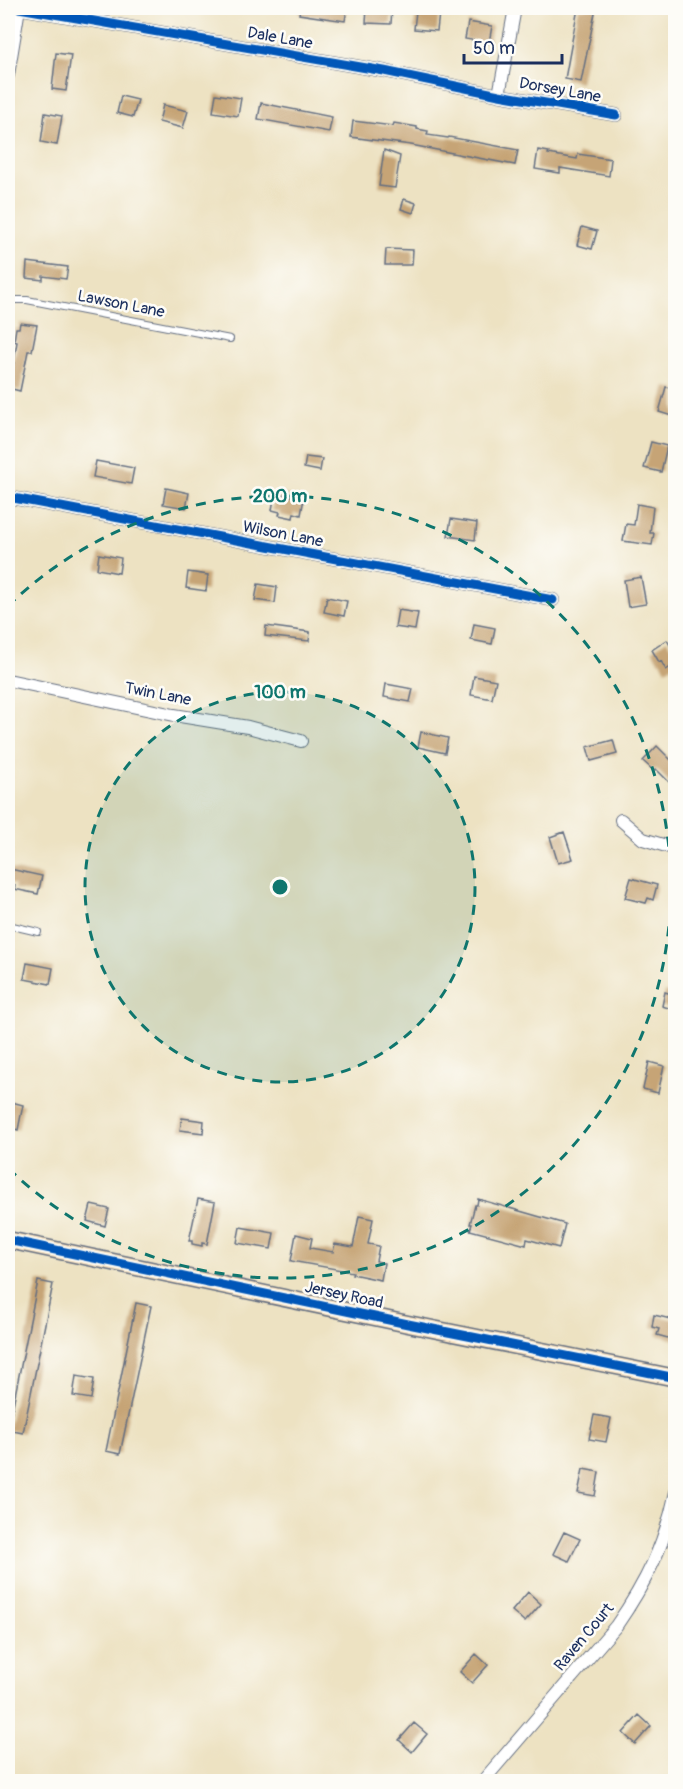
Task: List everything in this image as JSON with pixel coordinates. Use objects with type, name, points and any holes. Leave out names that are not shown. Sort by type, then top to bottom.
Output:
[{"type":"street","points":[[8,75],[19,8]]},
{"type":"street","name":"Dale Lane","points":[[19,8],[384,71],[499,95]]},
{"type":"street","points":[[499,95],[515,8]]},
{"type":"street","name":"Dorsey Lane","points":[[499,95],[616,115]]},
{"type":"street","name":"Wilson Lane","points":[[8,497],[553,600]]},
{"type":"street","name":"Twin Lane","points":[[8,680],[174,715],[248,726],[301,741]]},
{"type":"street","points":[[621,820],[643,839],[675,849]]},
{"type":"street","name":"Jersey Road","points":[[8,1240],[675,1378]]},
{"type":"street","name":"Raven Court","points":[[482,1782],[616,1626],[632,1604],[658,1554],[667,1531],[675,1492]]},
{"type":"lane","name":"Lawson Lane","points":[[8,300],[27,300],[230,339]]},
{"type":"lane","points":[[8,925],[38,932]]},
{"type":"building","points":[[300,8],[347,8],[345,21],[299,14]]},
{"type":"building","points":[[367,8],[392,8],[391,24],[366,23]]},
{"type":"building","points":[[578,8],[596,8],[581,82],[565,79]]},
{"type":"building","points":[[416,11],[439,13],[437,31],[414,29]]},
{"type":"building","points":[[468,22],[492,26],[489,43],[465,39]]},
{"type":"building","points":[[56,53],[71,55],[66,91],[52,89]]},
{"type":"building","points":[[216,94],[241,98],[238,116],[213,112]]},
{"type":"building","points":[[121,96],[138,100],[133,117],[117,113]]},
{"type":"building","points":[[261,103],[332,117],[329,132],[258,119]]},
{"type":"building","points":[[163,105],[188,111],[183,128],[159,122]]},
{"type":"building","points":[[45,113],[62,116],[57,145],[41,142]]},
{"type":"building","points":[[353,121],[393,126],[394,123],[417,127],[417,129],[428,131],[427,135],[518,150],[515,165],[411,145],[351,137]]},
{"type":"building","points":[[384,150],[400,156],[395,188],[379,186]]},
{"type":"building","points":[[538,150],[577,159],[578,154],[611,159],[609,176],[560,168],[560,173],[535,169]]},
{"type":"building","points":[[404,199],[416,203],[413,213],[401,209]]},
{"type":"building","points":[[582,227],[597,231],[592,249],[577,245]]},
{"type":"building","points":[[386,249],[413,250],[412,265],[385,265]]},
{"type":"building","points":[[27,262],[68,267],[66,279],[43,276],[43,280],[26,278]]},
{"type":"building","points":[[20,323],[37,325],[32,351],[28,351],[20,391],[8,388],[8,372],[9,366],[13,367],[17,342],[14,341],[16,328],[19,328]]},
{"type":"building","points":[[666,387],[675,389],[675,417],[659,412]]},
{"type":"building","points":[[651,442],[667,446],[661,472],[644,468]]},
{"type":"building","points":[[306,457],[322,459],[320,471],[304,468]]},
{"type":"building","points":[[96,461],[134,468],[131,484],[93,477]]},
{"type":"building","points":[[166,488],[189,493],[186,508],[163,504]]},
{"type":"building","points":[[275,493],[304,498],[301,515],[294,513],[293,518],[279,515],[280,512],[272,510]]},
{"type":"building","points":[[637,504],[653,507],[650,533],[654,533],[652,545],[623,541],[626,524],[634,525]]},
{"type":"building","points":[[451,519],[477,523],[475,540],[448,536]]},
{"type":"building","points":[[99,554],[121,558],[119,573],[97,569]]},
{"type":"building","points":[[188,572],[208,575],[206,591],[186,588]]},
{"type":"building","points":[[641,577],[646,604],[628,607],[624,580]]},
{"type":"building","points":[[258,584],[277,587],[275,603],[255,600]]},
{"type":"building","points":[[327,597],[347,601],[344,616],[324,612]]},
{"type":"building","points":[[398,610],[418,613],[415,630],[395,627]]},
{"type":"building","points":[[474,624],[495,628],[492,644],[471,640]]},
{"type":"building","points":[[266,626],[310,632],[309,641],[265,636]]},
{"type":"building","points":[[667,640],[675,654],[675,664],[666,670],[652,650]]},
{"type":"building","points":[[474,676],[496,680],[492,699],[471,695]]},
{"type":"building","points":[[386,684],[413,689],[410,702],[384,697]]},
{"type":"building","points":[[421,732],[448,738],[445,753],[418,747]]},
{"type":"building","points":[[613,740],[617,754],[591,761],[587,747]]},
{"type":"building","points":[[657,746],[675,764],[675,788],[656,769],[654,771],[643,761]]},
{"type":"building","points":[[564,832],[573,859],[558,863],[550,837]]},
{"type":"building","points":[[10,869],[42,876],[38,894],[14,889],[15,885],[8,883]]},
{"type":"building","points":[[631,878],[657,885],[653,900],[648,898],[646,903],[625,898]]},
{"type":"building","points":[[27,963],[53,968],[50,984],[24,979]]},
{"type":"building","points":[[665,992],[675,995],[675,1010],[662,1006]]},
{"type":"building","points":[[649,1062],[664,1066],[658,1093],[643,1089]]},
{"type":"building","points":[[8,1101],[23,1105],[18,1130],[8,1127]]},
{"type":"building","points":[[182,1118],[204,1121],[203,1133],[180,1130]]},
{"type":"building","points":[[198,1199],[215,1202],[207,1244],[202,1243],[202,1246],[189,1241]]},
{"type":"building","points":[[478,1199],[565,1224],[559,1248],[527,1239],[526,1245],[470,1230]]},
{"type":"building","points":[[91,1205],[109,1209],[105,1226],[87,1221]]},
{"type":"building","points":[[359,1216],[373,1219],[368,1244],[379,1246],[376,1261],[384,1263],[381,1280],[352,1274],[353,1272],[291,1261],[296,1234],[312,1238],[310,1248],[333,1252],[335,1244],[353,1247]]},
{"type":"building","points":[[240,1227],[274,1233],[271,1249],[237,1243]]},
{"type":"building","points":[[38,1281],[53,1284],[23,1433],[8,1430]]},
{"type":"building","points":[[136,1303],[151,1306],[120,1454],[106,1451]]},
{"type":"building","points":[[654,1315],[675,1320],[675,1340],[657,1335],[659,1329],[652,1327]]},
{"type":"building","points":[[76,1376],[94,1379],[91,1399],[73,1396]]},
{"type":"building","points":[[594,1415],[611,1418],[606,1442],[589,1439]]},
{"type":"building","points":[[583,1469],[599,1472],[595,1496],[578,1493]]},
{"type":"building","points":[[564,1532],[580,1539],[569,1561],[553,1554]]},
{"type":"building","points":[[528,1592],[541,1604],[525,1622],[512,1611]]},
{"type":"building","points":[[476,1654],[488,1665],[472,1683],[460,1672]]},
{"type":"building","points":[[639,1715],[651,1726],[635,1744],[623,1733]]},
{"type":"building","points":[[414,1723],[427,1734],[412,1752],[399,1740]]},
{"type":"cycle path","points":[[19,8],[384,71],[499,95],[616,115]]},
{"type":"cycle path","points":[[8,497],[553,600]]},
{"type":"cycle path","points":[[8,1240],[676,1378]]}]
